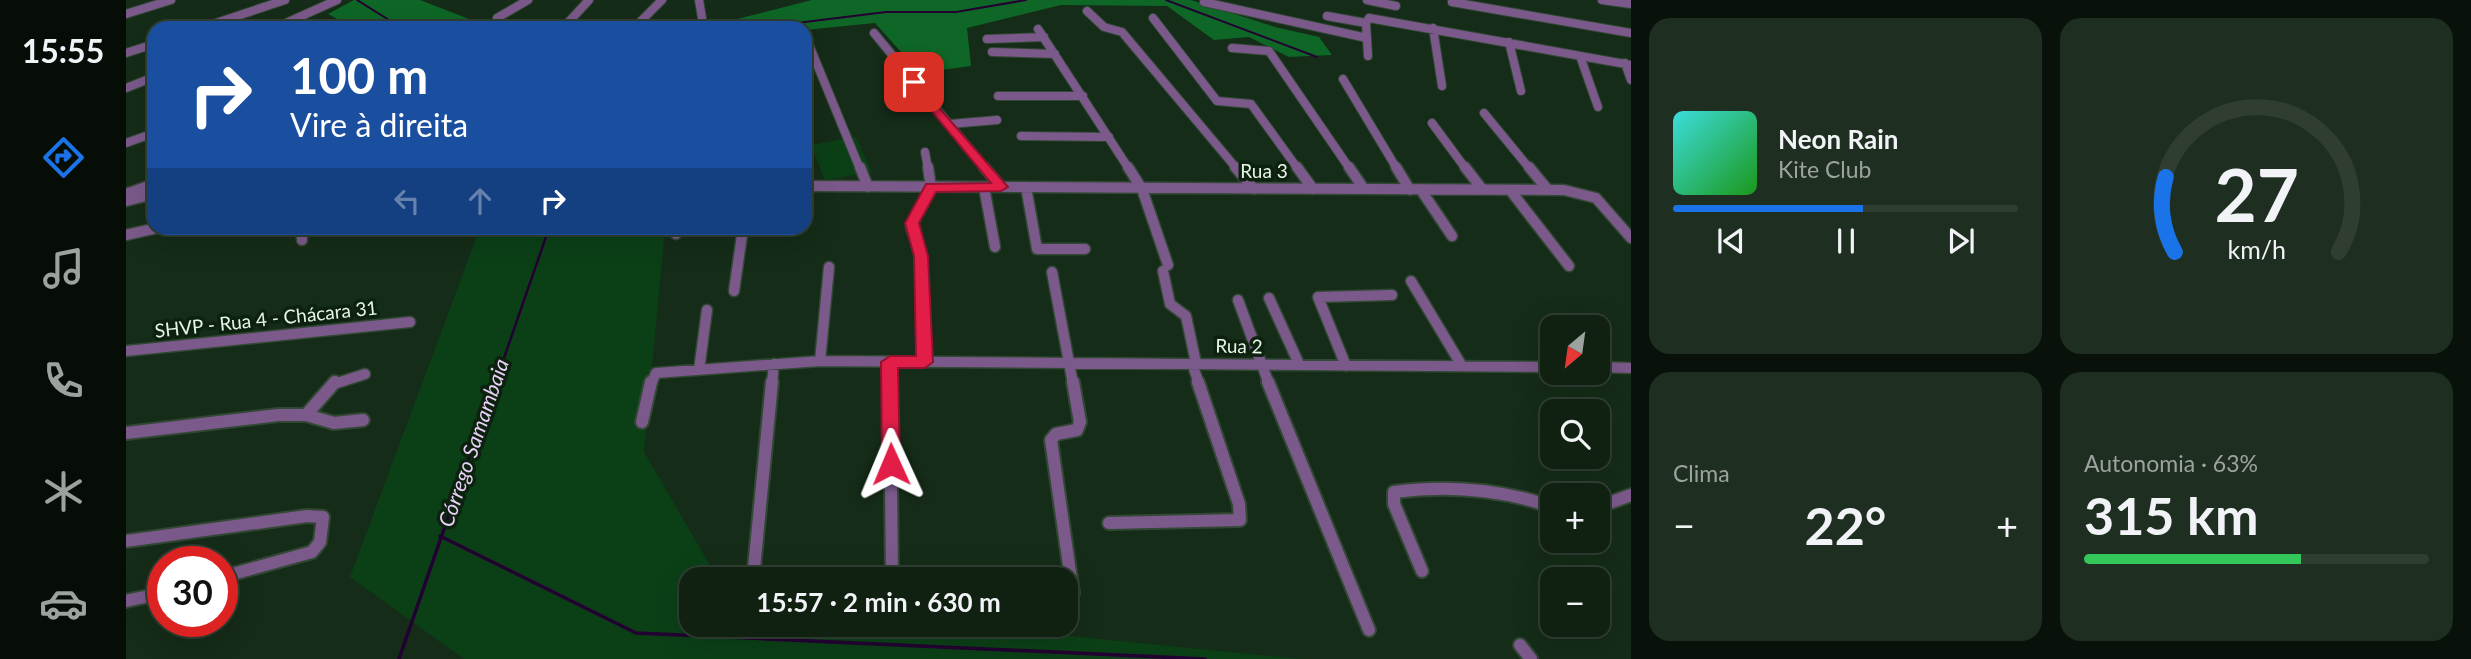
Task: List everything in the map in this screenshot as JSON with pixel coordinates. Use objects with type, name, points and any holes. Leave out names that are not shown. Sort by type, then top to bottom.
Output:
[{"type":"street","points":[[126,14],[171,0]]},
{"type":"street","points":[[222,21],[285,0]]},
{"type":"street","points":[[290,21],[337,0]]},
{"type":"street","points":[[497,18],[528,0]]},
{"type":"street","points":[[570,21],[590,0]]},
{"type":"street","points":[[641,21],[662,0]]},
{"type":"street","points":[[699,0],[702,18]]},
{"type":"street","points":[[1367,0],[1396,3],[1396,22]]},
{"type":"street","points":[[1602,0],[1631,4]]},
{"type":"street","points":[[1204,2],[1367,38]]},
{"type":"street","points":[[1452,2],[1631,33]]},
{"type":"street","points":[[1087,11],[1104,27],[1122,32],[1254,189]]},
{"type":"street","points":[[1327,16],[1366,23]]},
{"type":"street","points":[[1153,18],[1218,101],[1251,104],[1313,189]]},
{"type":"street","points":[[1368,57],[1366,23],[1369,18],[1628,64],[1631,80]]},
{"type":"street","points":[[1433,28],[1442,86]]},
{"type":"street","points":[[874,33],[1001,187]]},
{"type":"street","points":[[987,39],[1041,33],[1142,189],[1166,268],[1170,304],[1186,316],[1194,363],[1239,504],[1241,518],[1231,523],[1109,523]]},
{"type":"street","points":[[1509,42],[1521,91]]},
{"type":"street","points":[[126,53],[147,46]]},
{"type":"street","points":[[1232,48],[1263,48],[1270,52],[1364,189]]},
{"type":"street","points":[[812,52],[868,187]]},
{"type":"street","points":[[992,52],[1055,54]]},
{"type":"street","points":[[1580,55],[1598,107]]},
{"type":"street","points":[[1343,79],[1416,190],[1452,236]]},
{"type":"street","points":[[126,88],[147,80]]},
{"type":"street","points":[[998,96],[1083,96]]},
{"type":"street","points":[[1484,113],[1548,190]]},
{"type":"street","points":[[950,124],[997,120]]},
{"type":"street","points":[[1432,122],[1482,189]]},
{"type":"street","points":[[126,144],[147,136]]},
{"type":"street","points":[[1021,136],[1109,137]]},
{"type":"street","points":[[925,152],[931,187],[911,227],[921,256],[925,362]]},
{"type":"street","points":[[126,194],[147,186]]},
{"type":"street","name":"Rua 3","points":[[812,186],[1548,190],[1577,192],[1596,198],[1631,238]]},
{"type":"street","points":[[984,187],[995,247]]},
{"type":"street","points":[[1026,187],[1037,249],[1085,249]]},
{"type":"street","points":[[1510,190],[1569,266]]},
{"type":"street","points":[[126,201],[147,196]]},
{"type":"street","points":[[126,235],[147,230]]},
{"type":"street","points":[[302,235],[302,240]]},
{"type":"street","points":[[734,291],[742,235]]},
{"type":"street","points":[[820,361],[829,267]]},
{"type":"street","points":[[1052,272],[1079,427],[1074,432],[1052,436],[1051,440],[1069,567]]},
{"type":"street","points":[[1410,281],[1462,366]]},
{"type":"street","points":[[1346,366],[1318,297],[1392,295]]},
{"type":"street","points":[[1269,298],[1299,364]]},
{"type":"street","points":[[1238,300],[1369,630]]},
{"type":"street","points":[[699,370],[707,310]]},
{"type":"street","name":"SHVP - Rua 4 - Chácara 31","points":[[126,351],[410,322]]},
{"type":"street","name":"Rua 2","points":[[642,422],[652,377],[656,373],[820,361],[1540,367]]},
{"type":"street","points":[[890,362],[892,567]]},
{"type":"street","points":[[754,567],[774,364]]},
{"type":"street","points":[[1610,367],[1631,368]]},
{"type":"street","points":[[306,415],[336,382],[365,374]]},
{"type":"street","points":[[126,433],[278,415],[306,415],[334,423],[363,420]]},
{"type":"street","points":[[1422,571],[1395,508],[1394,492],[1492,491],[1514,493],[1540,502]]},
{"type":"street","points":[[1610,503],[1631,495]]},
{"type":"street","points":[[126,541],[307,516],[323,517],[320,542],[312,552],[238,573]]},
{"type":"street","points":[[126,601],[147,596]]},
{"type":"street","points":[[1520,645],[1531,659]]},
{"type":"green space","points":[[354,0],[420,0],[474,21],[341,21],[328,14]]},
{"type":"green space","points":[[812,0],[1191,0],[1275,27],[1319,37],[1332,55],[1289,57],[1249,37],[1214,40],[1167,6],[1061,5],[967,28],[971,66],[920,73],[875,23],[812,29],[812,21],[729,21]]},
{"type":"green space","points":[[659,20],[729,21],[655,21]]},
{"type":"green space","points":[[856,137],[872,172],[825,180],[812,145]]},
{"type":"green space","points":[[477,235],[664,235],[644,452],[711,567],[679,567],[679,637],[1078,637],[1300,659],[464,659],[350,577]]},
{"type":"waterway","points":[[357,0],[391,21]]},
{"type":"waterway","points":[[812,21],[886,12],[956,12],[1026,0]]},
{"type":"waterway","points":[[1166,0],[1317,57]]},
{"type":"waterway","name":"Córrego Samambaia","points":[[495,384],[547,235]]},
{"type":"waterway","name":"Córrego Samambaia","points":[[441,537],[495,382]]},
{"type":"waterway","name":"Córrego Samambaia","points":[[399,659],[441,537]]},
{"type":"waterway","points":[[441,537],[636,633],[1205,659]]},
{"type":"route","points":[[891,464],[890,362],[925,362],[921,256],[912,232],[912,223],[931,187],[1001,187],[914,82]]}]
